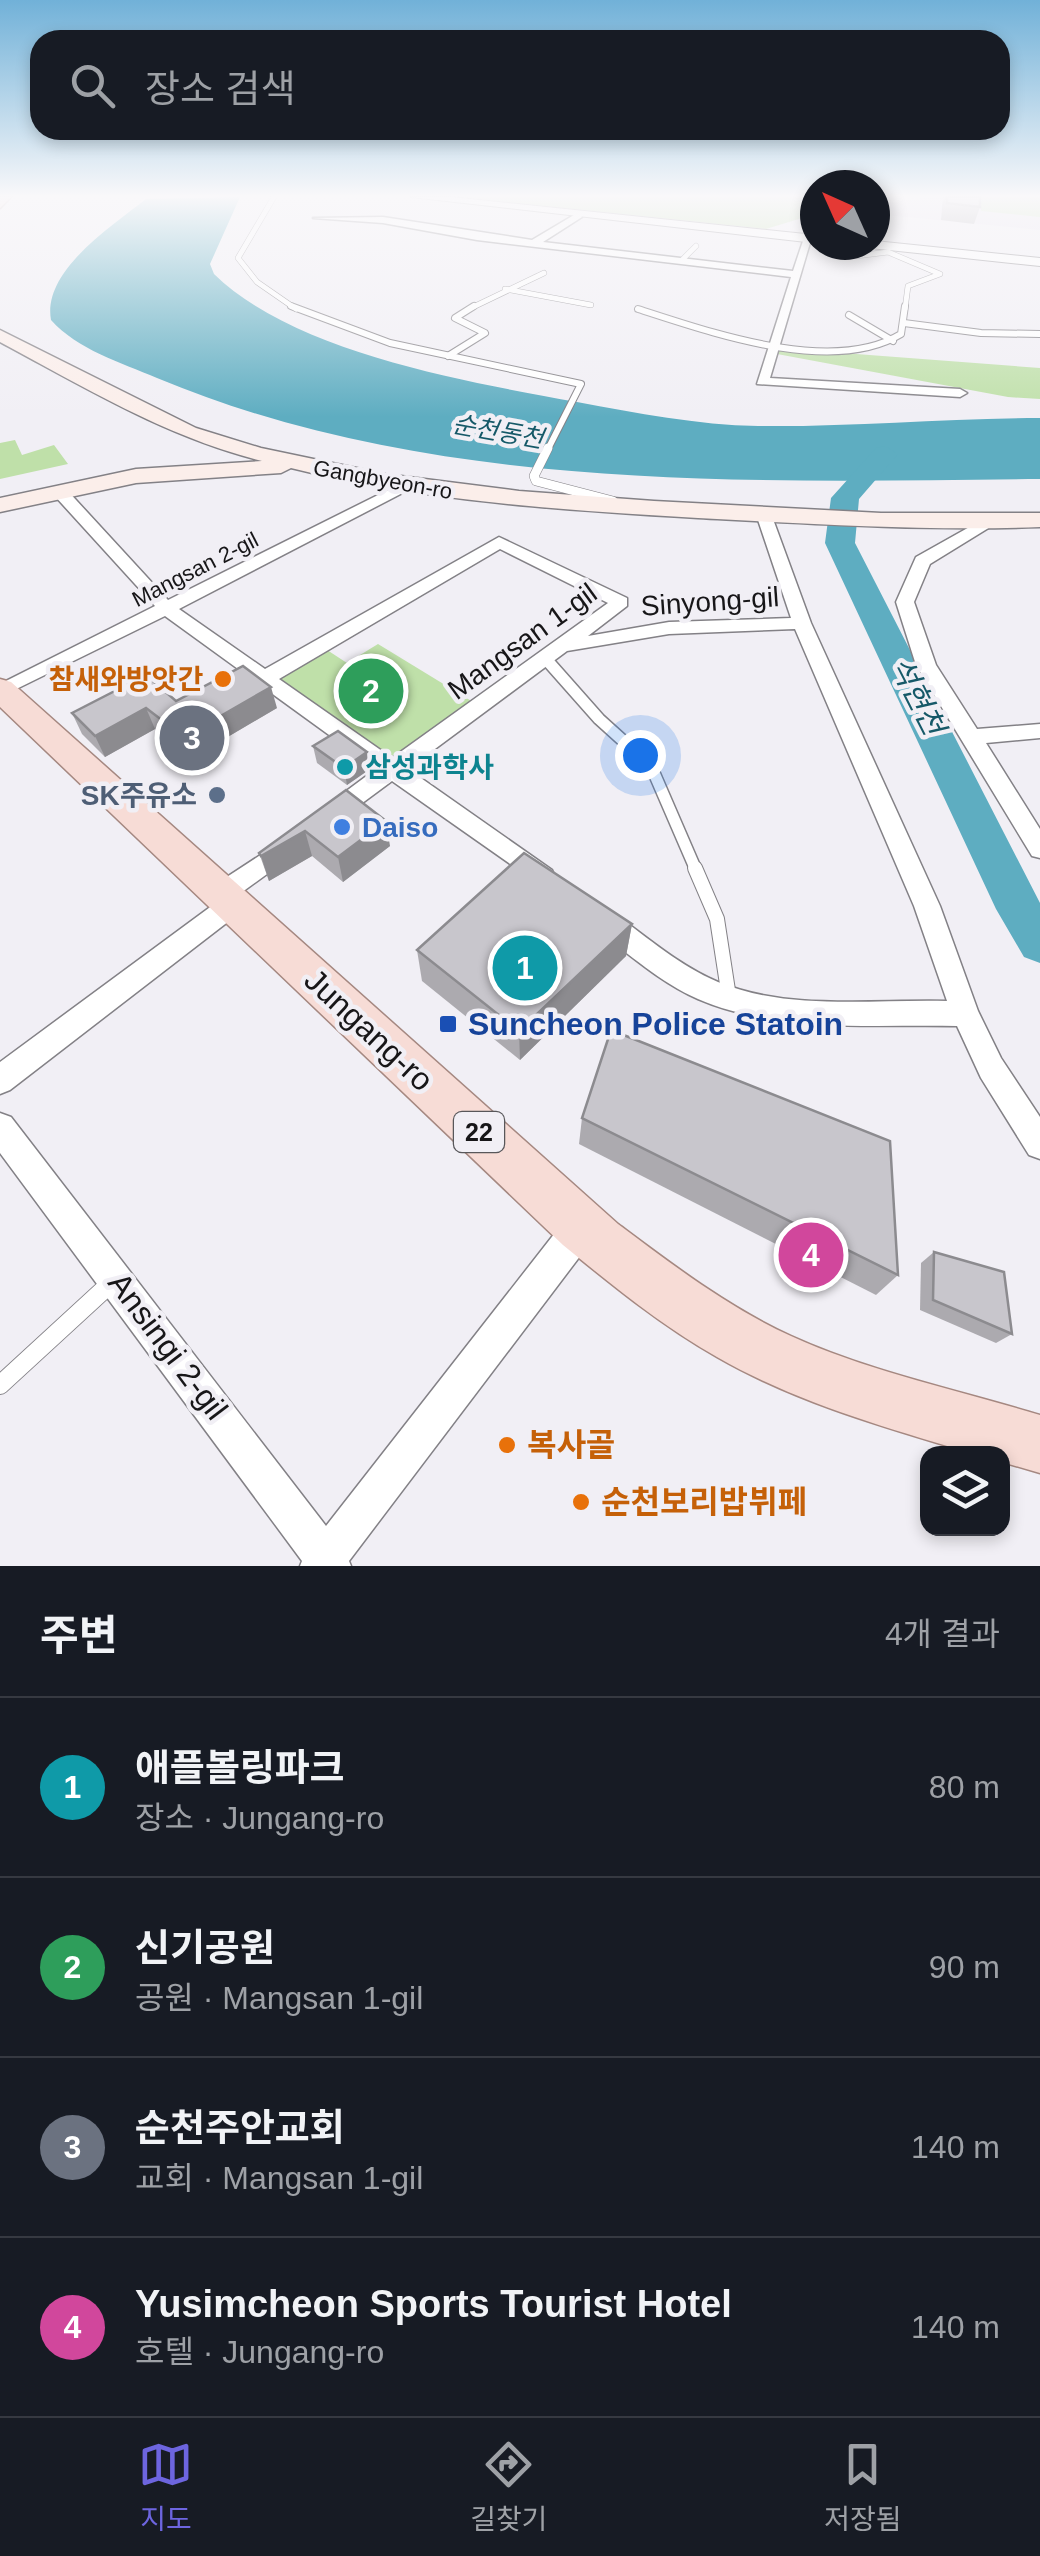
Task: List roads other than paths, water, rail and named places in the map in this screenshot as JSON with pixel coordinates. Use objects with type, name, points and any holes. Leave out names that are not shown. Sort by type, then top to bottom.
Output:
[{"type":"main road","name":"Gangbyeon-ro","points":[[0,335],[163,421],[290,463],[408,486],[632,507],[989,522]]},
{"type":"main road","points":[[0,357],[48,363]]},
{"type":"main road","points":[[0,505],[136,476],[254,471],[290,463]]},
{"type":"main road","points":[[989,522],[1040,520]]},
{"type":"main road","name":"Jungang-ro","points":[[2,693],[581,1227],[647,1279],[740,1339],[816,1372],[1040,1444]]},
{"type":"street","points":[[766,270],[795,274]]},
{"type":"street","points":[[797,270],[762,381],[960,393]]},
{"type":"street","name":"Mangsan 2-gil","points":[[2,693],[408,486]]},
{"type":"street","points":[[59,491],[167,609],[689,980],[729,997],[840,1014],[966,1014]]},
{"type":"street","points":[[764,514],[802,623],[906,856],[966,1014],[991,1068],[1040,1144]]},
{"type":"street","points":[[989,522],[922,561],[905,602],[926,665],[1040,849]]},
{"type":"street","name":"Mangsan 1-gil","points":[[228,898],[392,771],[622,602],[499,542],[263,679]]},
{"type":"street","name":"Sinyong-gil","points":[[554,652],[669,628],[802,623]]},
{"type":"street","points":[[971,737],[1040,731]]},
{"type":"street","points":[[0,1080],[228,898]]},
{"type":"street","name":"Ansingi 2-gil","points":[[0,1128],[117,1278],[326,1564]]},
{"type":"street","points":[[326,1564],[581,1227]]},
{"type":"lane","points":[[248,270],[286,306],[336,326],[448,356],[581,384],[536,468],[536,481],[632,507]]},
{"type":"lane","points":[[638,309],[715,335],[836,351],[893,342],[902,334],[908,286],[940,274],[932,270]]},
{"type":"lane","points":[[448,356],[485,333],[455,318],[458,314],[544,273]]},
{"type":"lane","points":[[505,290],[591,306]]},
{"type":"lane","points":[[849,315],[893,342]]},
{"type":"lane","points":[[904,323],[1000,334],[1040,334]]},
{"type":"lane","points":[[554,652],[599,719],[651,766],[717,919],[727,962],[729,997]]},
{"type":"lane","points":[[0,1385],[117,1278]]},
{"type":"water","name":"순천동천","points":[[66,270],[212,270],[248,301],[290,325],[336,344],[436,374],[645,414],[758,426],[1040,418],[1040,479],[817,481],[592,473],[480,461],[370,443],[262,415],[100,354],[51,320],[57,284]]},
{"type":"waterway","name":"석현천","points":[[885,454],[845,498],[840,543],[1012,896],[1040,943]]},
{"type":"place","name":"참새와방앗간","points":[[223,679]]},
{"type":"place","name":"신기공원","points":[[371,691]]},
{"type":"place","name":"순천주안교회","points":[[192,738]]},
{"type":"place","name":"삼성과학사","points":[[345,767]]},
{"type":"place","name":"SK주유소","points":[[217,795]]},
{"type":"place","name":"Daiso","points":[[342,827]]},
{"type":"place","name":"애플볼링파크","points":[[525,968]]},
{"type":"place","name":"Suncheon Police Statoin","points":[[448,1024]]},
{"type":"place","name":"Yusimcheon Sports Tourist Hotel","points":[[811,1255]]},
{"type":"place","name":"복사골","points":[[507,1445]]},
{"type":"place","name":"순천보리밥뷔페","points":[[581,1502]]}]
